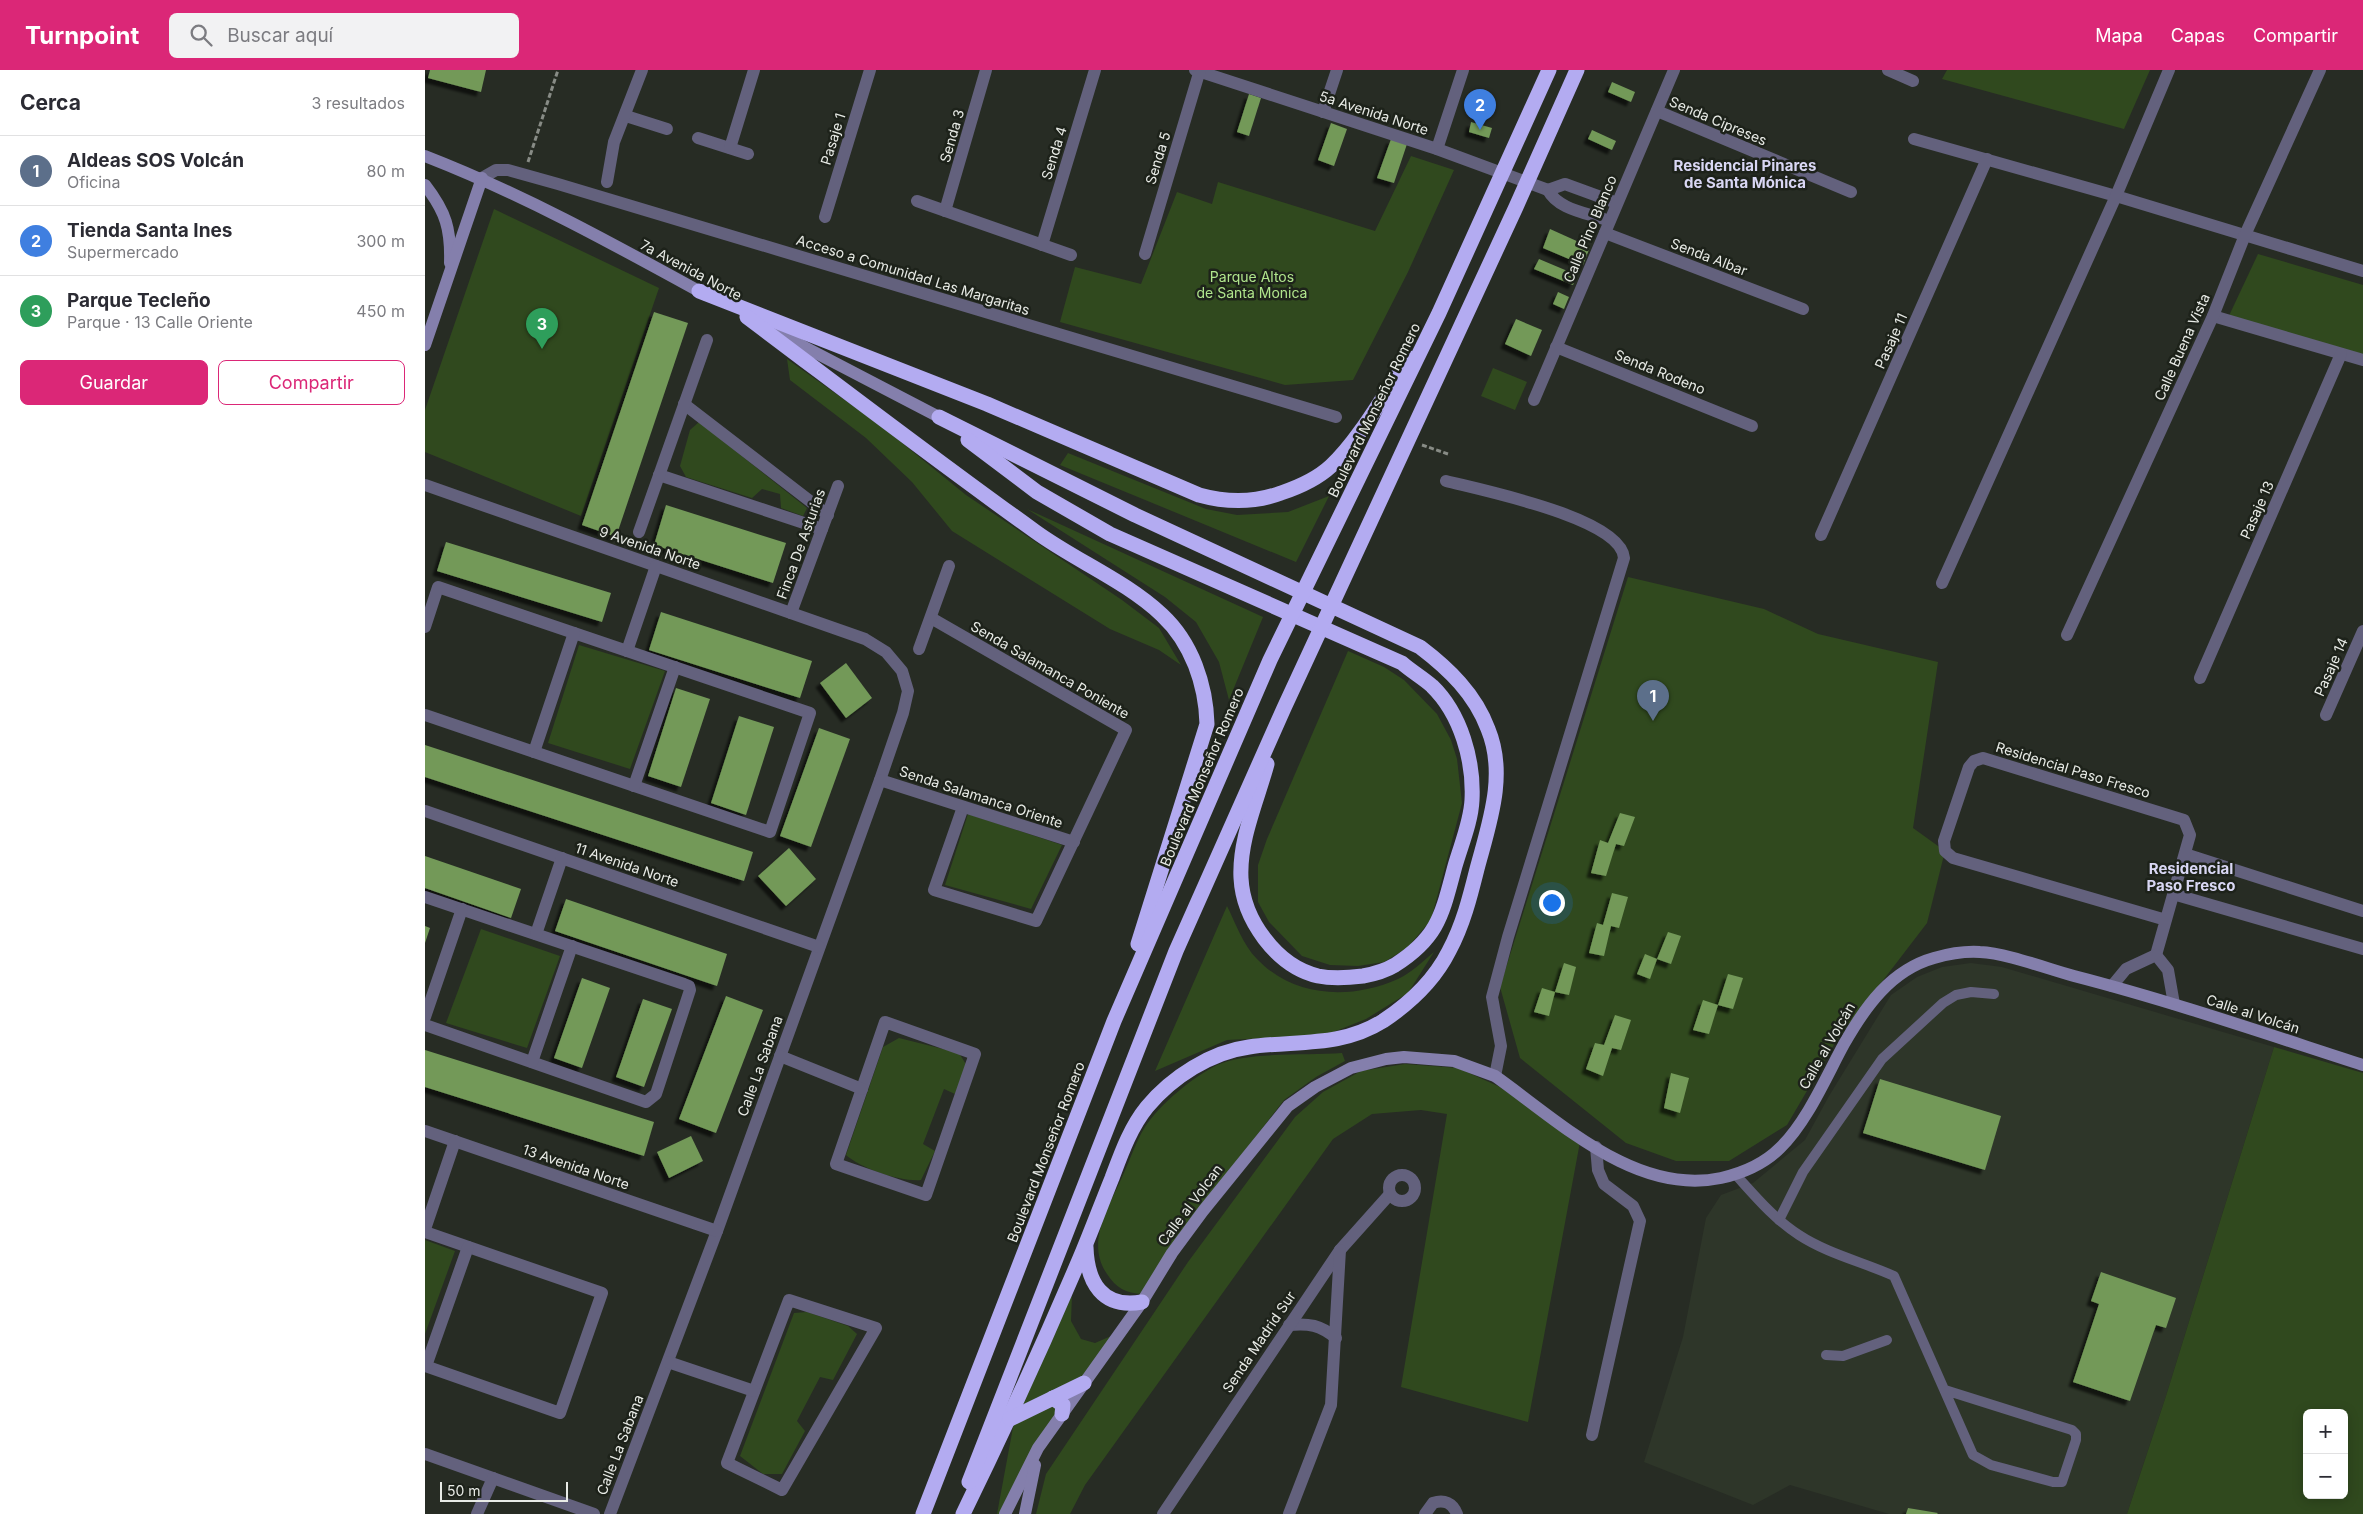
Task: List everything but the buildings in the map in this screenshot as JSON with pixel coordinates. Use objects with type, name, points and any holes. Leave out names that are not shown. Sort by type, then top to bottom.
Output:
[{"type":"highway","name":"Boulevard Monseñor Romero","points":[[923,1514],[1114,1021],[1270,660],[1439,313],[1549,70]]},
{"type":"highway","points":[[956,1514],[1176,951],[1284,708],[1516,207],[1577,70]]},
{"type":"highway","points":[[699,291],[987,404],[1199,495],[1242,502],[1264,499],[1293,489],[1331,467],[1353,441],[1439,313]]},
{"type":"highway","points":[[747,317],[977,490],[1043,537],[1139,596],[1163,616],[1189,653],[1201,678],[1207,702],[1207,724],[1114,1021]]},
{"type":"highway","points":[[939,417],[1037,492],[1069,512],[1110,534],[1401,663],[1432,686],[1446,705],[1462,733],[1468,756],[1472,800],[1450,886],[1437,926],[1420,946],[1393,966],[1378,973],[1348,978],[1332,978],[1301,970],[1272,948],[1258,930],[1249,911],[1241,880],[1241,852],[1284,708]]},
{"type":"highway","points":[[939,417],[1135,515],[1420,647],[1449,669],[1473,700],[1489,729],[1497,772],[1494,804],[1467,907],[1450,950],[1435,973],[1411,999],[1382,1021],[1360,1032],[1324,1042],[1250,1046],[1232,1050],[1204,1062],[1175,1080],[1147,1107],[1128,1137],[1086,1242],[1010,1419],[963,1514]]},
{"type":"highway","points":[[1086,1242],[1088,1270],[1097,1288],[1104,1294],[1122,1303],[1142,1302]]},
{"type":"highway","points":[[1010,1419],[1084,1383]]},
{"type":"highway","points":[[1053,1398],[1063,1405],[1062,1414]]},
{"type":"street","points":[[607,182],[615,142],[642,70]]},
{"type":"street","points":[[730,148],[754,70]]},
{"type":"street","name":"Pasaje 1","points":[[825,217],[869,70]]},
{"type":"street","name":"Senda 3","points":[[945,211],[987,70]]},
{"type":"street","name":"Senda 4","points":[[1042,245],[1095,70]]},
{"type":"street","points":[[1323,112],[1337,70]]},
{"type":"street","points":[[1437,150],[1463,70]]},
{"type":"street","name":"Calle Pino Blanco","points":[[1534,400],[1674,70]]},
{"type":"street","points":[[1888,70],[1913,81]]},
{"type":"street","points":[[1942,584],[2116,196],[2169,70]]},
{"type":"street","name":"Calle Buena Vista","points":[[2067,635],[2213,316],[2245,235],[2320,70]]},
{"type":"street","name":"5a Avenida Norte","points":[[1198,71],[1482,165],[1545,189],[1552,198],[1561,204],[1607,227]]},
{"type":"street","name":"Senda 5","points":[[1145,254],[1198,71]]},
{"type":"street","name":"Senda Cipreses","points":[[1657,111],[1851,192]]},
{"type":"street","points":[[626,116],[667,129]]},
{"type":"street","points":[[698,138],[748,154]]},
{"type":"street","points":[[1914,139],[2116,196],[2363,271]]},
{"type":"street","name":"7a Avenida Norte","points":[[425,156],[482,178],[939,417]]},
{"type":"street","name":"Pasaje 11","points":[[1821,534],[1987,159]]},
{"type":"street","name":"Acceso a Comunidad Las Margaritas","points":[[482,178],[496,170],[523,174],[1336,417]]},
{"type":"street","points":[[425,345],[482,178]]},
{"type":"street","name":"5a Avenida Norte","points":[[1545,189],[1565,184],[1617,203]]},
{"type":"street","points":[[425,185],[439,203],[446,218],[450,242],[449,278]]},
{"type":"street","points":[[917,201],[1071,255]]},
{"type":"street","name":"Senda Albar","points":[[1607,227],[1803,309]]},
{"type":"street","points":[[2213,316],[2363,360]]},
{"type":"street","points":[[639,532],[707,340]]},
{"type":"street","name":"Senda Rodeno","points":[[1556,347],[1752,426]]},
{"type":"street","name":"Pasaje 13","points":[[2200,678],[2341,354]]},
{"type":"street","points":[[684,404],[827,515]]},
{"type":"street","points":[[659,475],[822,529]]},
{"type":"street","points":[[1446,481],[1582,520],[1609,537],[1620,546],[1624,553],[1519,900],[1493,997],[1501,1046],[1495,1076]]},
{"type":"street","name":"9 Avenida Norte","points":[[425,485],[865,639]]},
{"type":"street","name":"Finca De Asturias","points":[[791,613],[838,486]]},
{"type":"street","points":[[627,651],[656,566]]},
{"type":"street","points":[[919,649],[949,566]]},
{"type":"street","points":[[425,627],[438,587],[810,713],[770,832],[425,715]]},
{"type":"street","name":"Senda Salamanca Poniente","points":[[931,618],[1127,730],[1074,842]]},
{"type":"street","name":"Pasaje 14","points":[[2326,715],[2363,631]]},
{"type":"street","points":[[534,752],[574,633]]},
{"type":"street","name":"Calle La Sabana","points":[[610,1514],[717,1231],[903,713],[908,691],[902,672],[886,652],[865,639]]},
{"type":"street","points":[[635,786],[675,667]]},
{"type":"street","name":"Residencial Paso Fresco","points":[[2156,956],[2190,834],[2184,820],[1983,758],[1974,761],[1969,768],[1944,841],[1945,851],[1953,858],[2166,920]]},
{"type":"street","name":"Senda Salamanca Oriente","points":[[880,780],[1074,842]]},
{"type":"street","points":[[963,807],[934,890],[1036,921],[1074,842]]},
{"type":"street","name":"11 Avenida Norte","points":[[425,810],[819,947]]},
{"type":"street","points":[[2185,854],[2363,911]]},
{"type":"street","points":[[536,934],[562,858]]},
{"type":"street","points":[[2173,894],[2363,949]]},
{"type":"street","points":[[425,896],[685,984],[690,988],[656,1094],[646,1102],[425,1025]]},
{"type":"street","points":[[425,1017],[462,909]]},
{"type":"street","points":[[532,1062],[572,946]]},
{"type":"street","name":"Calle al Volcán","points":[[1495,1076],[1595,1147],[1636,1169],[1661,1178],[1703,1181],[1735,1174],[1764,1161],[1779,1149],[1791,1135],[1863,1012],[1889,983],[1923,962],[1948,954],[1983,952],[2174,1004],[2363,1065]]},
{"type":"street","points":[[2112,986],[2126,969],[2156,956],[2168,970],[2174,1004]]},
{"type":"street","points":[[885,1022],[975,1054],[926,1195],[836,1164],[862,1089],[885,1022]]},
{"type":"street","points":[[780,1056],[862,1089]]},
{"type":"street","name":"Calle al Volcan","points":[[1005,1514],[1038,1448],[1142,1302],[1203,1210],[1271,1124],[1288,1106],[1315,1087],[1360,1065],[1404,1057],[1455,1061],[1495,1076]]},
{"type":"street","name":"13 Avenida Norte","points":[[425,1131],[717,1231]]},
{"type":"street","points":[[455,1141],[425,1230],[468,1247],[601,1293],[560,1413],[426,1366],[468,1247]]},
{"type":"street","points":[[1592,1435],[1640,1221],[1633,1206],[1604,1184],[1598,1170],[1595,1147]]},
{"type":"street","name":"Senda Madrid Sur","points":[[1163,1514],[1339,1250],[1390,1194]]},
{"type":"street","points":[[1289,1514],[1331,1405],[1339,1250]]},
{"type":"street","points":[[789,1300],[877,1328],[782,1490],[727,1463],[754,1391],[789,1300]]},
{"type":"street","points":[[1289,1325],[1305,1323],[1321,1326],[1335,1338]]},
{"type":"street","points":[[668,1362],[754,1391]]},
{"type":"street","points":[[1025,1514],[1038,1448]]},
{"type":"street","points":[[425,1454],[594,1514]]},
{"type":"street","points":[[477,1514],[493,1478]]},
{"type":"street","points":[[1425,1514],[1433,1503],[1444,1501],[1453,1506],[1457,1514]]},
{"type":"lane","points":[[1779,1220],[1803,1172],[1882,1059],[1943,1003],[1956,995],[1971,992],[1994,994]]},
{"type":"lane","points":[[1735,1174],[1779,1220],[1800,1236],[1825,1249],[1894,1276],[1973,1455],[1980,1461],[2053,1482],[2062,1482],[2076,1440],[2076,1434],[2072,1430],[1945,1390]]},
{"type":"lane","points":[[1826,1355],[1843,1356],[1887,1340]]},
{"type":"path","points":[[523,174],[558,70]]},
{"type":"shaded area","points":[[1971,963],[2002,967],[2274,1047],[2166,1396],[2127,1514],[1938,1514],[1908,1508],[1906,1514],[1889,1514],[1790,1485],[1753,1505],[1644,1462],[1683,1337],[1706,1218],[1721,1195],[1753,1183],[1805,1140],[1829,1096],[1891,995],[1917,977],[1942,967]]},
{"type":"green space","points":[[1947,70],[2150,70],[2124,129],[1942,79]]},
{"type":"green space","name":"Parque Altos de Santa Monica","points":[[1411,156],[1454,170],[1408,272],[1353,380],[1285,385],[1060,322],[1075,267],[1141,284],[1177,192],[1212,204],[1218,182],[1375,231]]},
{"type":"green space","points":[[494,209],[659,288],[581,516],[425,452],[425,410]]},
{"type":"green space","points":[[2258,254],[2363,285],[2363,360],[2227,320]]},
{"type":"green space","points":[[787,359],[880,425],[966,495],[1122,600],[1159,628],[1181,665],[1159,650],[1110,629],[952,531],[912,482],[866,438],[790,380]]},
{"type":"green space","points":[[1493,368],[1527,382],[1515,410],[1481,396]]},
{"type":"green space","points":[[699,422],[807,508],[803,516],[781,508],[780,494],[762,489],[752,498],[686,477],[680,466],[690,430]]},
{"type":"green space","points":[[1068,453],[1206,509],[1237,515],[1288,512],[1329,496],[1296,562],[1060,465]]},
{"type":"green space","points":[[1027,509],[1263,617],[1229,700],[1219,662],[1196,622],[1165,597]]},
{"type":"green space","points":[[1628,577],[1764,609],[1818,634],[1938,662],[1913,828],[1945,851],[1927,923],[1835,1043],[1787,1125],[1729,1161],[1676,1161],[1626,1143],[1520,1058],[1500,987]]},
{"type":"green space","points":[[579,645],[665,671],[630,769],[548,743]]},
{"type":"green space","points":[[1348,651],[1384,667],[1404,680],[1437,714],[1451,740],[1457,759],[1462,803],[1431,920],[1407,948],[1384,962],[1358,966],[1330,965],[1302,956],[1269,922],[1258,902],[1258,865],[1267,839]]},
{"type":"green space","points":[[968,814],[1062,845],[1031,909],[945,885]]},
{"type":"green space","points":[[1227,906],[1244,941],[1257,959],[1272,972],[1288,982],[1305,988],[1342,992],[1380,986],[1403,976],[1434,952],[1408,993],[1366,1019],[1326,1035],[1227,1040],[1155,1071]]},
{"type":"green space","points":[[481,929],[560,956],[527,1048],[446,1023]]},
{"type":"green space","points":[[899,1038],[959,1053],[967,1066],[955,1094],[944,1089],[923,1144],[935,1151],[921,1180],[903,1179],[882,1174],[871,1170],[846,1155],[883,1047]]},
{"type":"green space","points":[[2274,1047],[2363,1073],[2363,1514],[2127,1514],[2166,1396]]},
{"type":"green space","points":[[1342,1053],[1345,1061],[1316,1077],[1284,1100],[1212,1193],[1142,1294],[1126,1291],[1114,1283],[1101,1262],[1098,1250],[1101,1224],[1139,1138],[1159,1109],[1198,1077],[1217,1065],[1230,1061],[1261,1056]]},
{"type":"green space","points":[[1405,1064],[1458,1068],[1500,1087],[1580,1142],[1528,1422],[1401,1387],[1447,1114],[1421,1110],[1372,1114],[1333,1139],[1085,1485],[1070,1514],[1036,1514],[1046,1474],[1188,1262],[1295,1117],[1323,1092],[1361,1071]]},
{"type":"green space","points":[[425,1240],[455,1251],[425,1334]]},
{"type":"green space","points":[[1072,1295],[1071,1321],[1081,1339],[1095,1343],[1118,1333],[1083,1382],[1015,1413]]},
{"type":"green space","points":[[807,1312],[848,1326],[857,1334],[833,1380],[820,1377],[797,1421],[805,1431],[782,1474],[763,1474],[740,1456],[794,1313]]},
{"type":"green space","points":[[1052,1400],[1060,1406],[1002,1514],[997,1514],[1014,1422]]},
{"type":"place","name":"Tienda Santa Ines","points":[[1480,130]]},
{"type":"place","name":"Parque Tecleño","points":[[542,349]]},
{"type":"place","name":"Aldeas SOS Volcán","points":[[1653,721]]},
{"type":"district","name":"Residencial Pinares de Santa Mónica","points":[[1745,174]]},
{"type":"district","name":"Residencial Paso Fresco","points":[[2191,878]]}]
